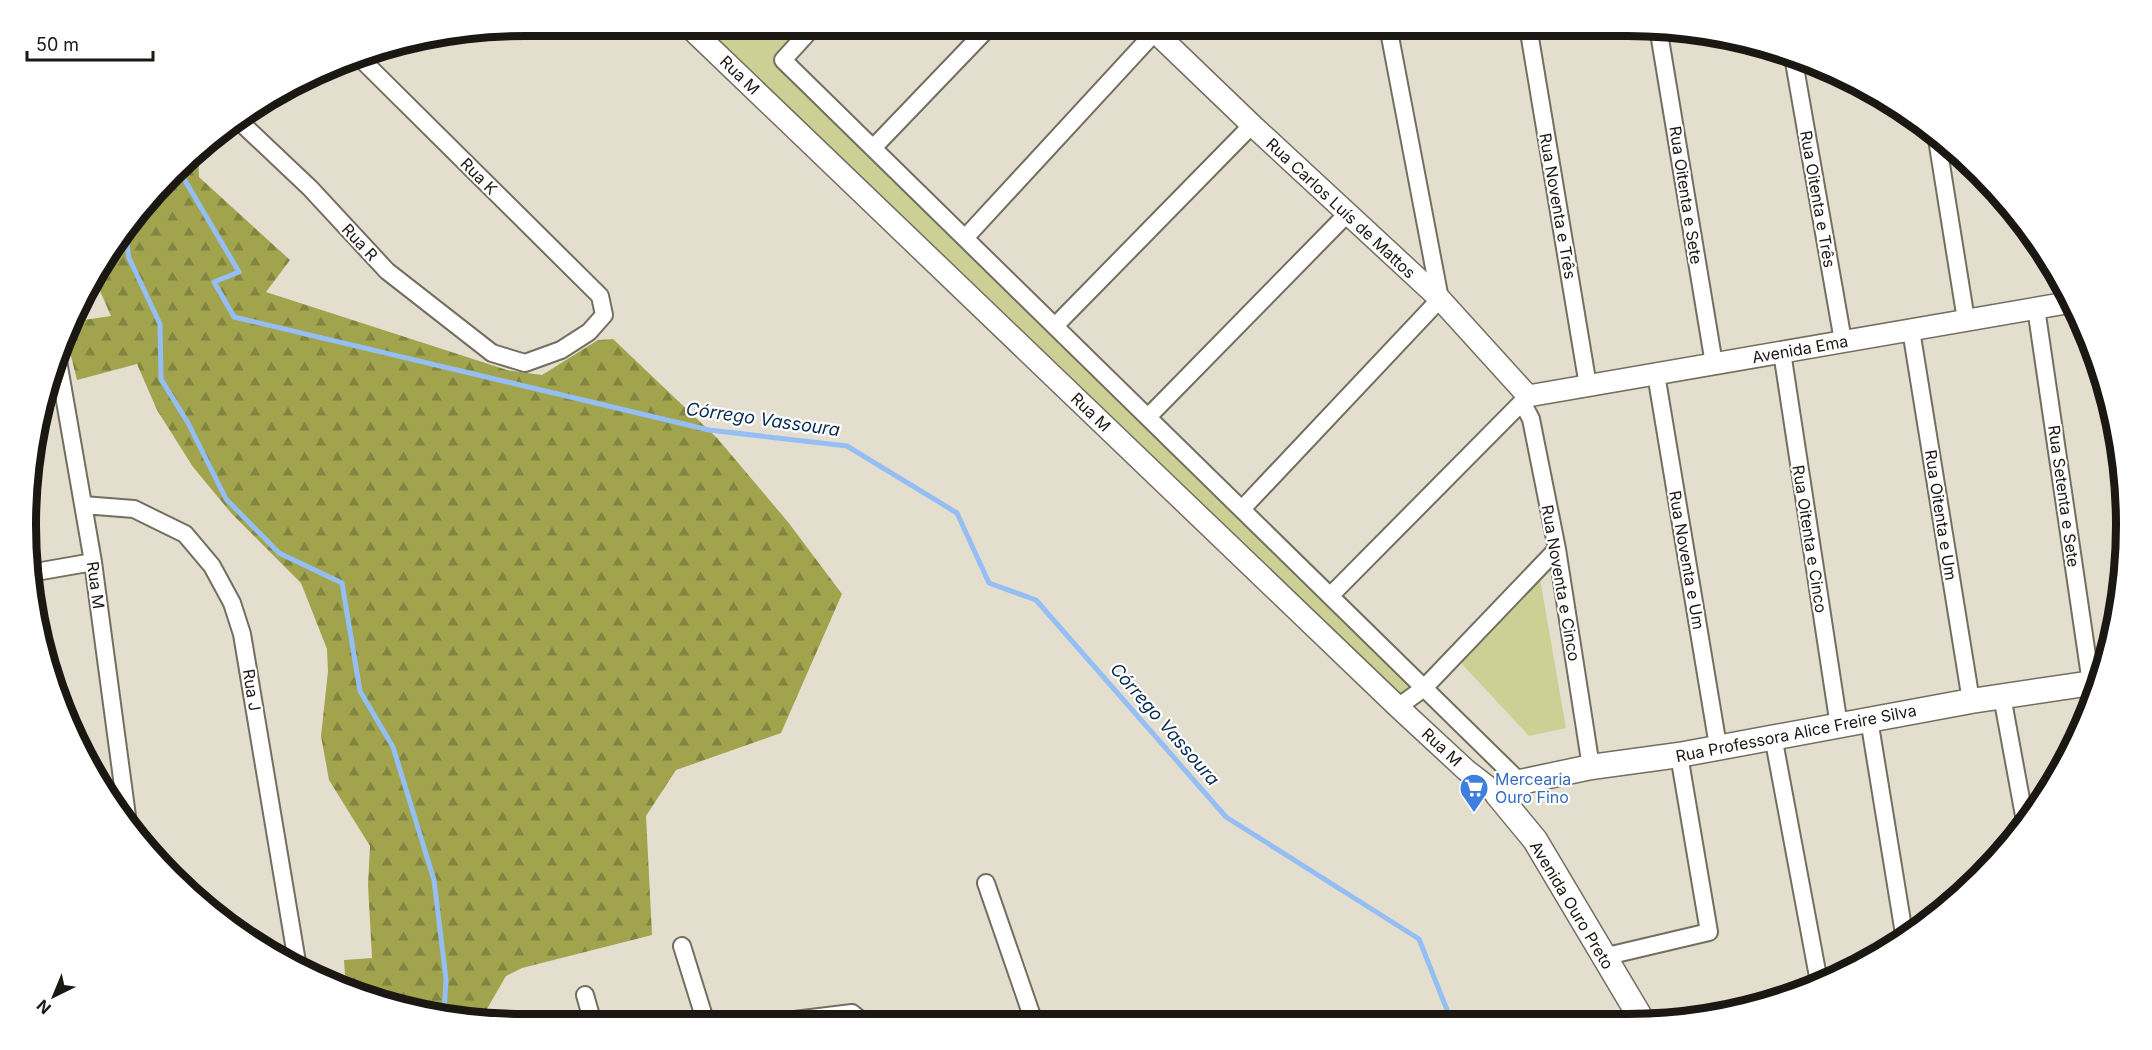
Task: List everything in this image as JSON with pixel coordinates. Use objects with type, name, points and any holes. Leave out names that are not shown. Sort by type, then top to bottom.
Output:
[{"type":"main road","name":"Rua Professora Alice Freire Silva","points":[[1497,794],[1520,782],[1591,767],[1679,755],[1971,700],[2089,684]]},
{"type":"main road","name":"Avenida Ouro Preto","points":[[1497,794],[1534,840],[1638,1014]]},
{"type":"street","name":"Rua M","points":[[698,36],[1398,707],[1466,770],[1497,794]]},
{"type":"street","name":"Rua M","points":[[805,36],[783,60],[1520,782]]},
{"type":"street","points":[[873,148],[980,36]]},
{"type":"street","points":[[965,238],[1146,36]]},
{"type":"street","name":"Rua Carlos Luís de Mattos","points":[[1159,36],[1440,299],[1525,399]]},
{"type":"street","points":[[1242,509],[1440,299],[1390,36]]},
{"type":"street","name":"Rua Noventa e Três","points":[[1530,36],[1588,386]]},
{"type":"street","name":"Rua Oitenta e Sete","points":[[1660,37],[1714,364]]},
{"type":"street","name":"Rua K","points":[[365,63],[600,296],[604,315],[589,332],[561,350],[525,363],[492,353]]},
{"type":"street","name":"Rua Oitenta e Três","points":[[1795,66],[1843,341]]},
{"type":"street","name":"Rua R","points":[[243,125],[310,188],[387,271],[492,353]]},
{"type":"street","points":[[1055,326],[1252,125]]},
{"type":"street","points":[[1938,148],[1966,320]]},
{"type":"street","points":[[1148,417],[1347,213]]},
{"type":"street","name":"Avenida Ema","points":[[1525,399],[2063,304]]},
{"type":"street","name":"Rua Setenta e Sete","points":[[2036,308],[2093,671]]},
{"type":"street","name":"Rua Oitenta e Um","points":[[1911,330],[1971,700]]},
{"type":"street","name":"Rua Oitenta e Cinco","points":[[1782,352],[1839,726]]},
{"type":"street","name":"Rua M","points":[[60,374],[93,562],[126,808]]},
{"type":"street","name":"Rua Noventa e Um","points":[[1656,374],[1718,746]]},
{"type":"street","points":[[1330,596],[1525,399]]},
{"type":"street","name":"Rua Noventa e Cinco","points":[[1525,399],[1557,549],[1591,767]]},
{"type":"street","name":"Rua J","points":[[83,504],[134,509],[185,534],[212,566],[232,603],[242,634],[296,957]]},
{"type":"street","points":[[1398,707],[1424,688],[1557,549]]},
{"type":"street","points":[[38,572],[93,562]]},
{"type":"street","points":[[2002,696],[2023,812]]},
{"type":"street","points":[[1869,719],[1903,929]]},
{"type":"street","points":[[1773,736],[1818,975]]},
{"type":"street","points":[[1603,957],[1709,932],[1679,755]]},
{"type":"street","points":[[986,883],[1031,1014]]},
{"type":"street","points":[[682,946],[703,1014]]},
{"type":"street","points":[[585,995],[590,1014]]},
{"type":"street","points":[[837,1014],[852,1012],[854,1014]]},
{"type":"green space","points":[[704,36],[794,36],[773,58],[1415,681],[1399,698]]},
{"type":"green space","points":[[198,161],[199,177],[290,260],[266,292],[507,370],[542,375],[598,340],[613,339],[717,438],[788,522],[842,594],[781,733],[676,770],[646,816],[652,935],[522,968],[506,976],[485,1012],[430,1005],[345,980],[344,960],[372,958],[368,885],[370,846],[329,780],[321,736],[328,671],[327,649],[301,583],[232,514],[193,467],[157,410],[137,364],[77,380],[69,349],[81,320],[111,316],[98,287],[102,280],[137,227],[179,179]]},
{"type":"green space","points":[[1540,579],[1566,728],[1529,736],[1461,663]]},
{"type":"waterway","name":"Córrego Vassoura","points":[[182,176],[239,272],[214,282],[234,317],[709,430],[847,446],[957,513],[989,583],[1036,600],[1226,817],[1419,939],[1449,1014]]},
{"type":"waterway","points":[[126,241],[129,258],[160,324],[161,379],[188,423],[226,499],[279,553],[342,583],[360,691],[393,747],[434,880],[446,979],[444,1007]]},
{"type":"place","name":"Mercearia Ouro Fino","points":[[1474,814]]}]
